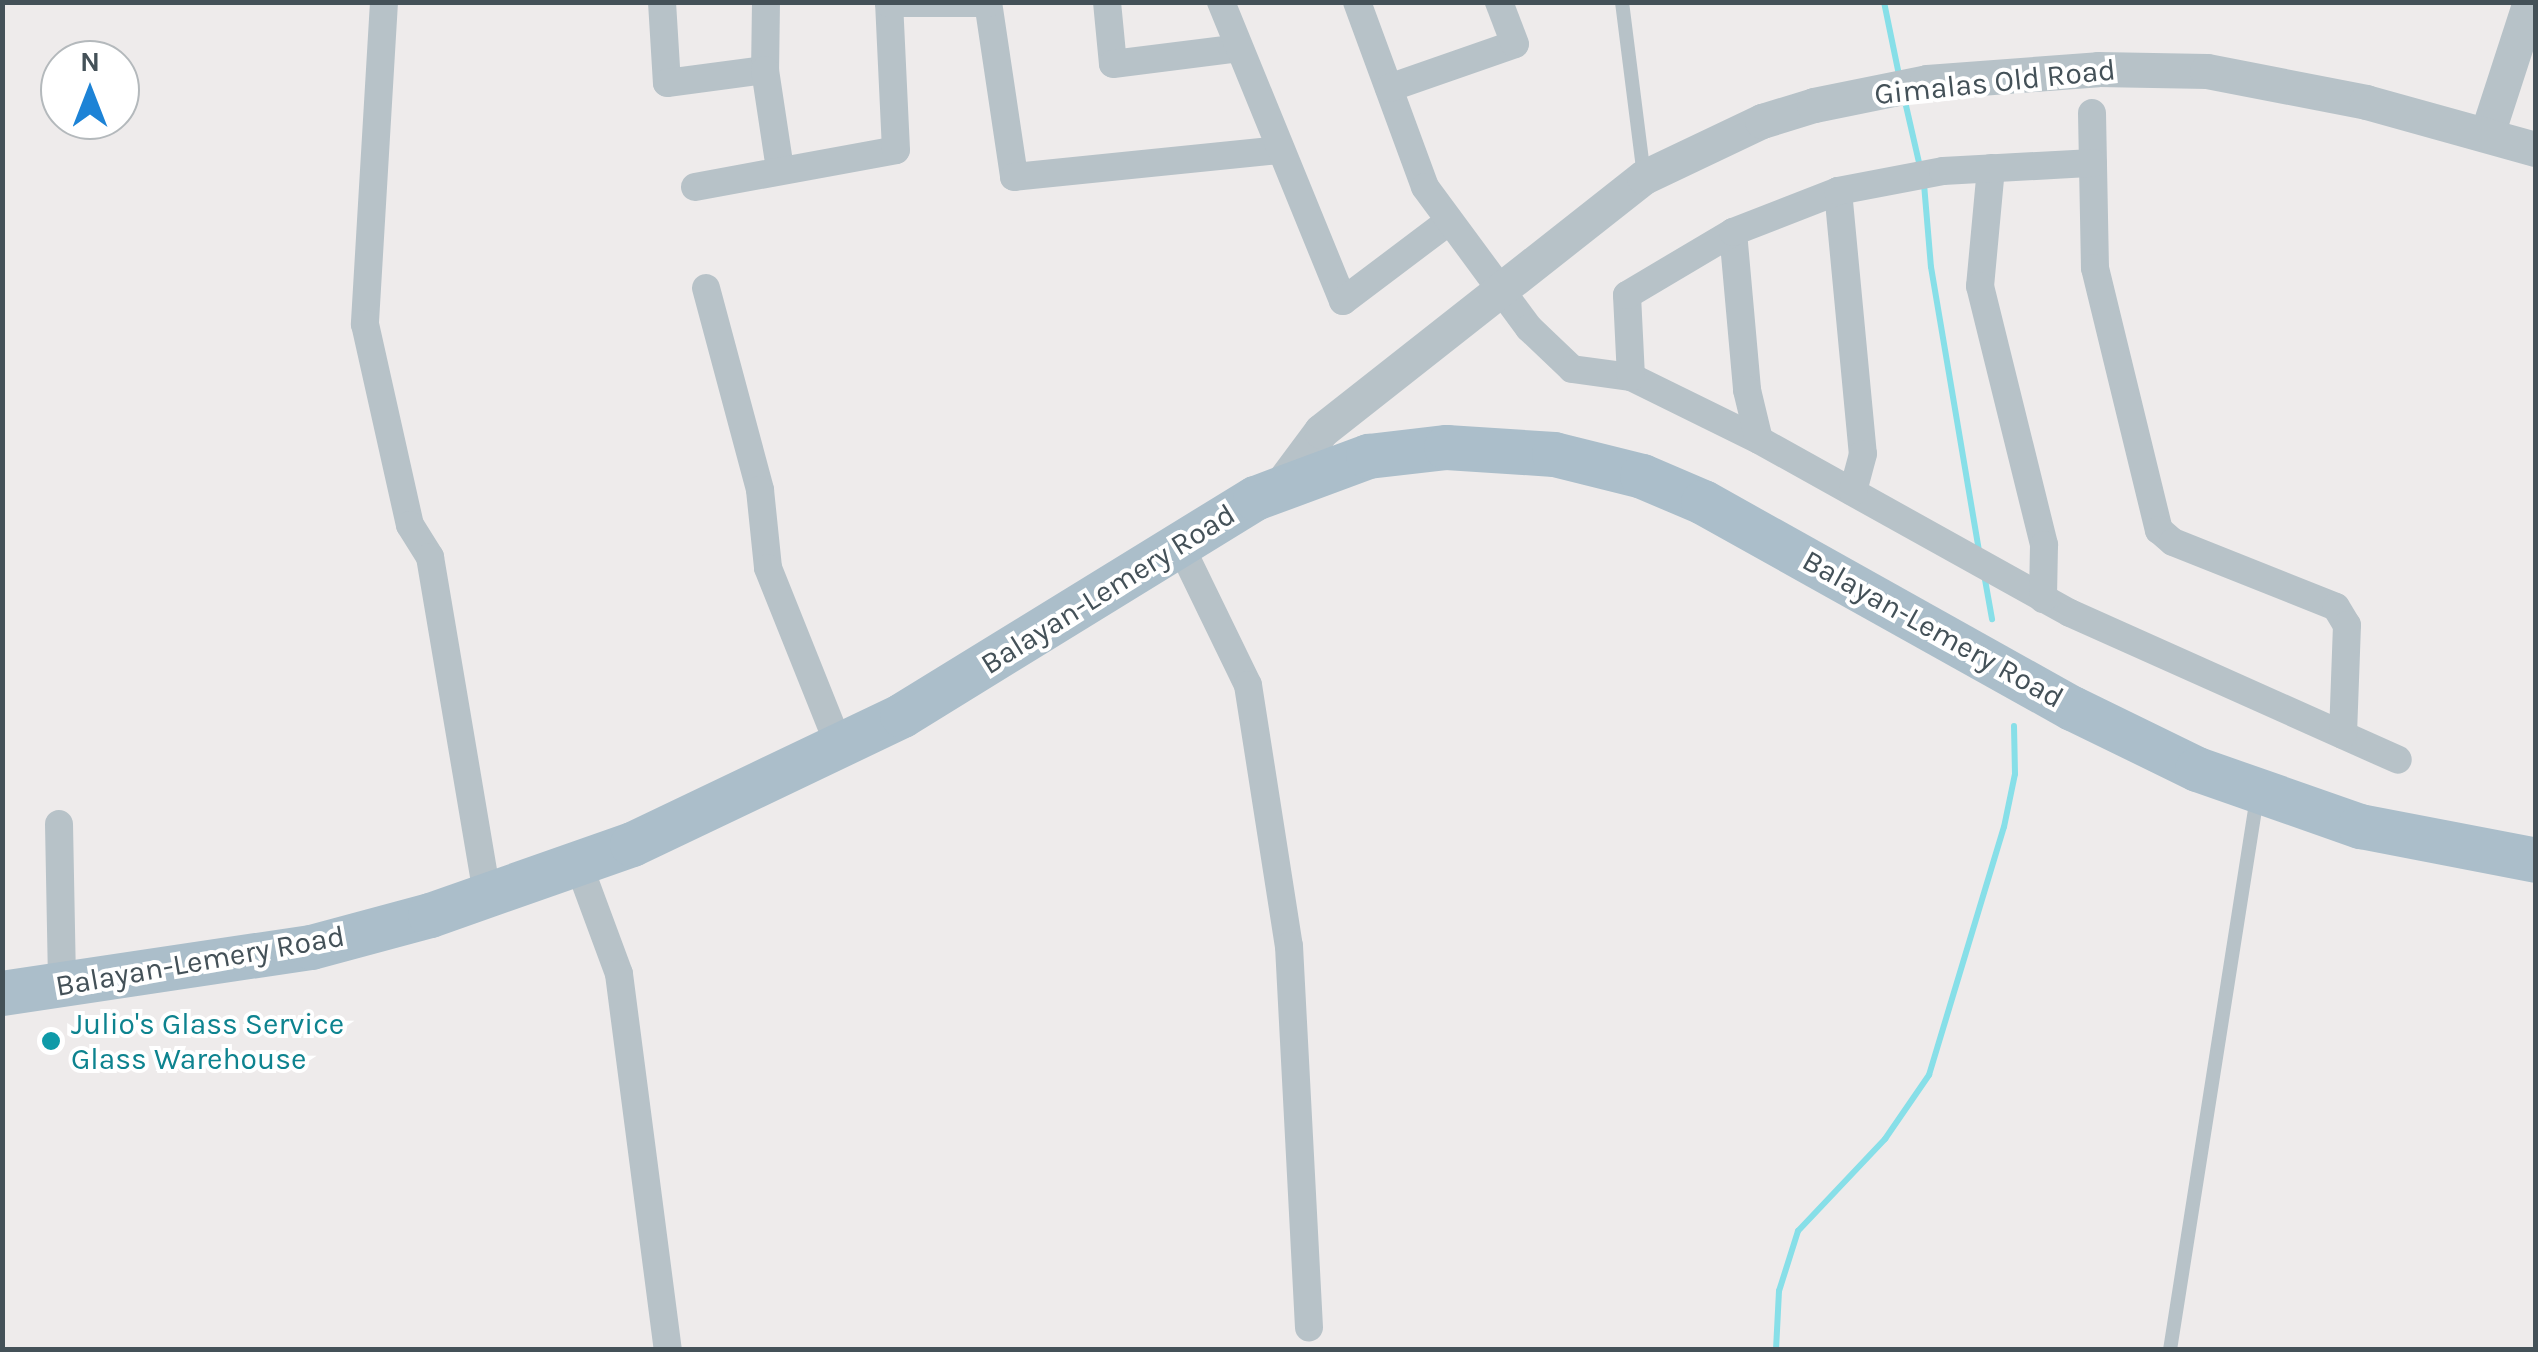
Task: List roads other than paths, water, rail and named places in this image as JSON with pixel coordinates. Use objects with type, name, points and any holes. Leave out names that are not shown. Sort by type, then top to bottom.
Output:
[{"type":"main road","name":"Balayan-Lemery Road","points":[[2,993],[311,947],[578,863],[840,748],[972,674],[1178,541],[1278,489],[1368,456],[1446,447],[1536,451],[1626,471],[1703,502],[2072,708],[2258,792],[2423,842],[2536,860]]},
{"type":"street","points":[[384,2],[365,324],[410,524],[430,558],[487,894]]},
{"type":"street","points":[[662,2],[666,83],[765,70]]},
{"type":"street","points":[[766,2],[765,70],[780,168]]},
{"type":"street","points":[[1107,2],[1113,64],[1240,48]]},
{"type":"street","points":[[1221,2],[1343,301],[1449,221]]},
{"type":"street","points":[[1357,2],[1425,187],[1498,289],[1572,368],[1631,377],[1759,440],[2043,599],[2398,760]]},
{"type":"street","points":[[1388,88],[1515,44],[1499,2]]},
{"type":"street","points":[[2488,131],[2530,2]]},
{"type":"street","points":[[695,187],[780,168],[896,150],[889,3],[988,3],[1014,177],[1281,150]]},
{"type":"street","name":"Gimalas Old Road","points":[[1278,489],[1321,431],[1644,177],[1762,120],[1927,82],[2098,69],[2207,71],[2488,131],[2536,149]]},
{"type":"street","points":[[2092,113],[2095,268],[2159,530],[2173,542],[2336,606],[2348,625],[2343,736]]},
{"type":"street","points":[[1631,377],[1626,295],[1733,232],[1838,191],[1943,171],[2093,163]]},
{"type":"street","points":[[1990,168],[1980,286],[2044,545],[2043,599]]},
{"type":"street","points":[[1838,191],[1863,454],[1853,492]]},
{"type":"street","points":[[1733,232],[1747,390],[1759,440]]},
{"type":"street","points":[[706,288],[760,490],[768,568],[840,748]]},
{"type":"street","points":[[1682,402],[1727,402],[1747,390]]},
{"type":"street","points":[[1178,541],[1248,685],[1289,946],[1309,1326]]},
{"type":"street","points":[[58,824],[62,985]]},
{"type":"street","points":[[578,863],[618,974],[668,1350]]},
{"type":"lane","points":[[1622,2],[1644,177]]},
{"type":"lane","points":[[2170,1350],[2258,792]]},
{"type":"waterway","points":[[1884,2],[1899,75]]},
{"type":"waterway","points":[[1904,97],[1920,167]]},
{"type":"waterway","points":[[1924,184],[1931,267],[1979,552]]},
{"type":"waterway","points":[[1984,574],[1992,619]]},
{"type":"waterway","points":[[1776,1350],[1779,1291],[1798,1231],[1885,1139],[1929,1075],[2004,827],[2015,774],[2014,726]]},
{"type":"place","name":"Julio's Glass Service Glass Warehouse","points":[[51,1041]]}]
